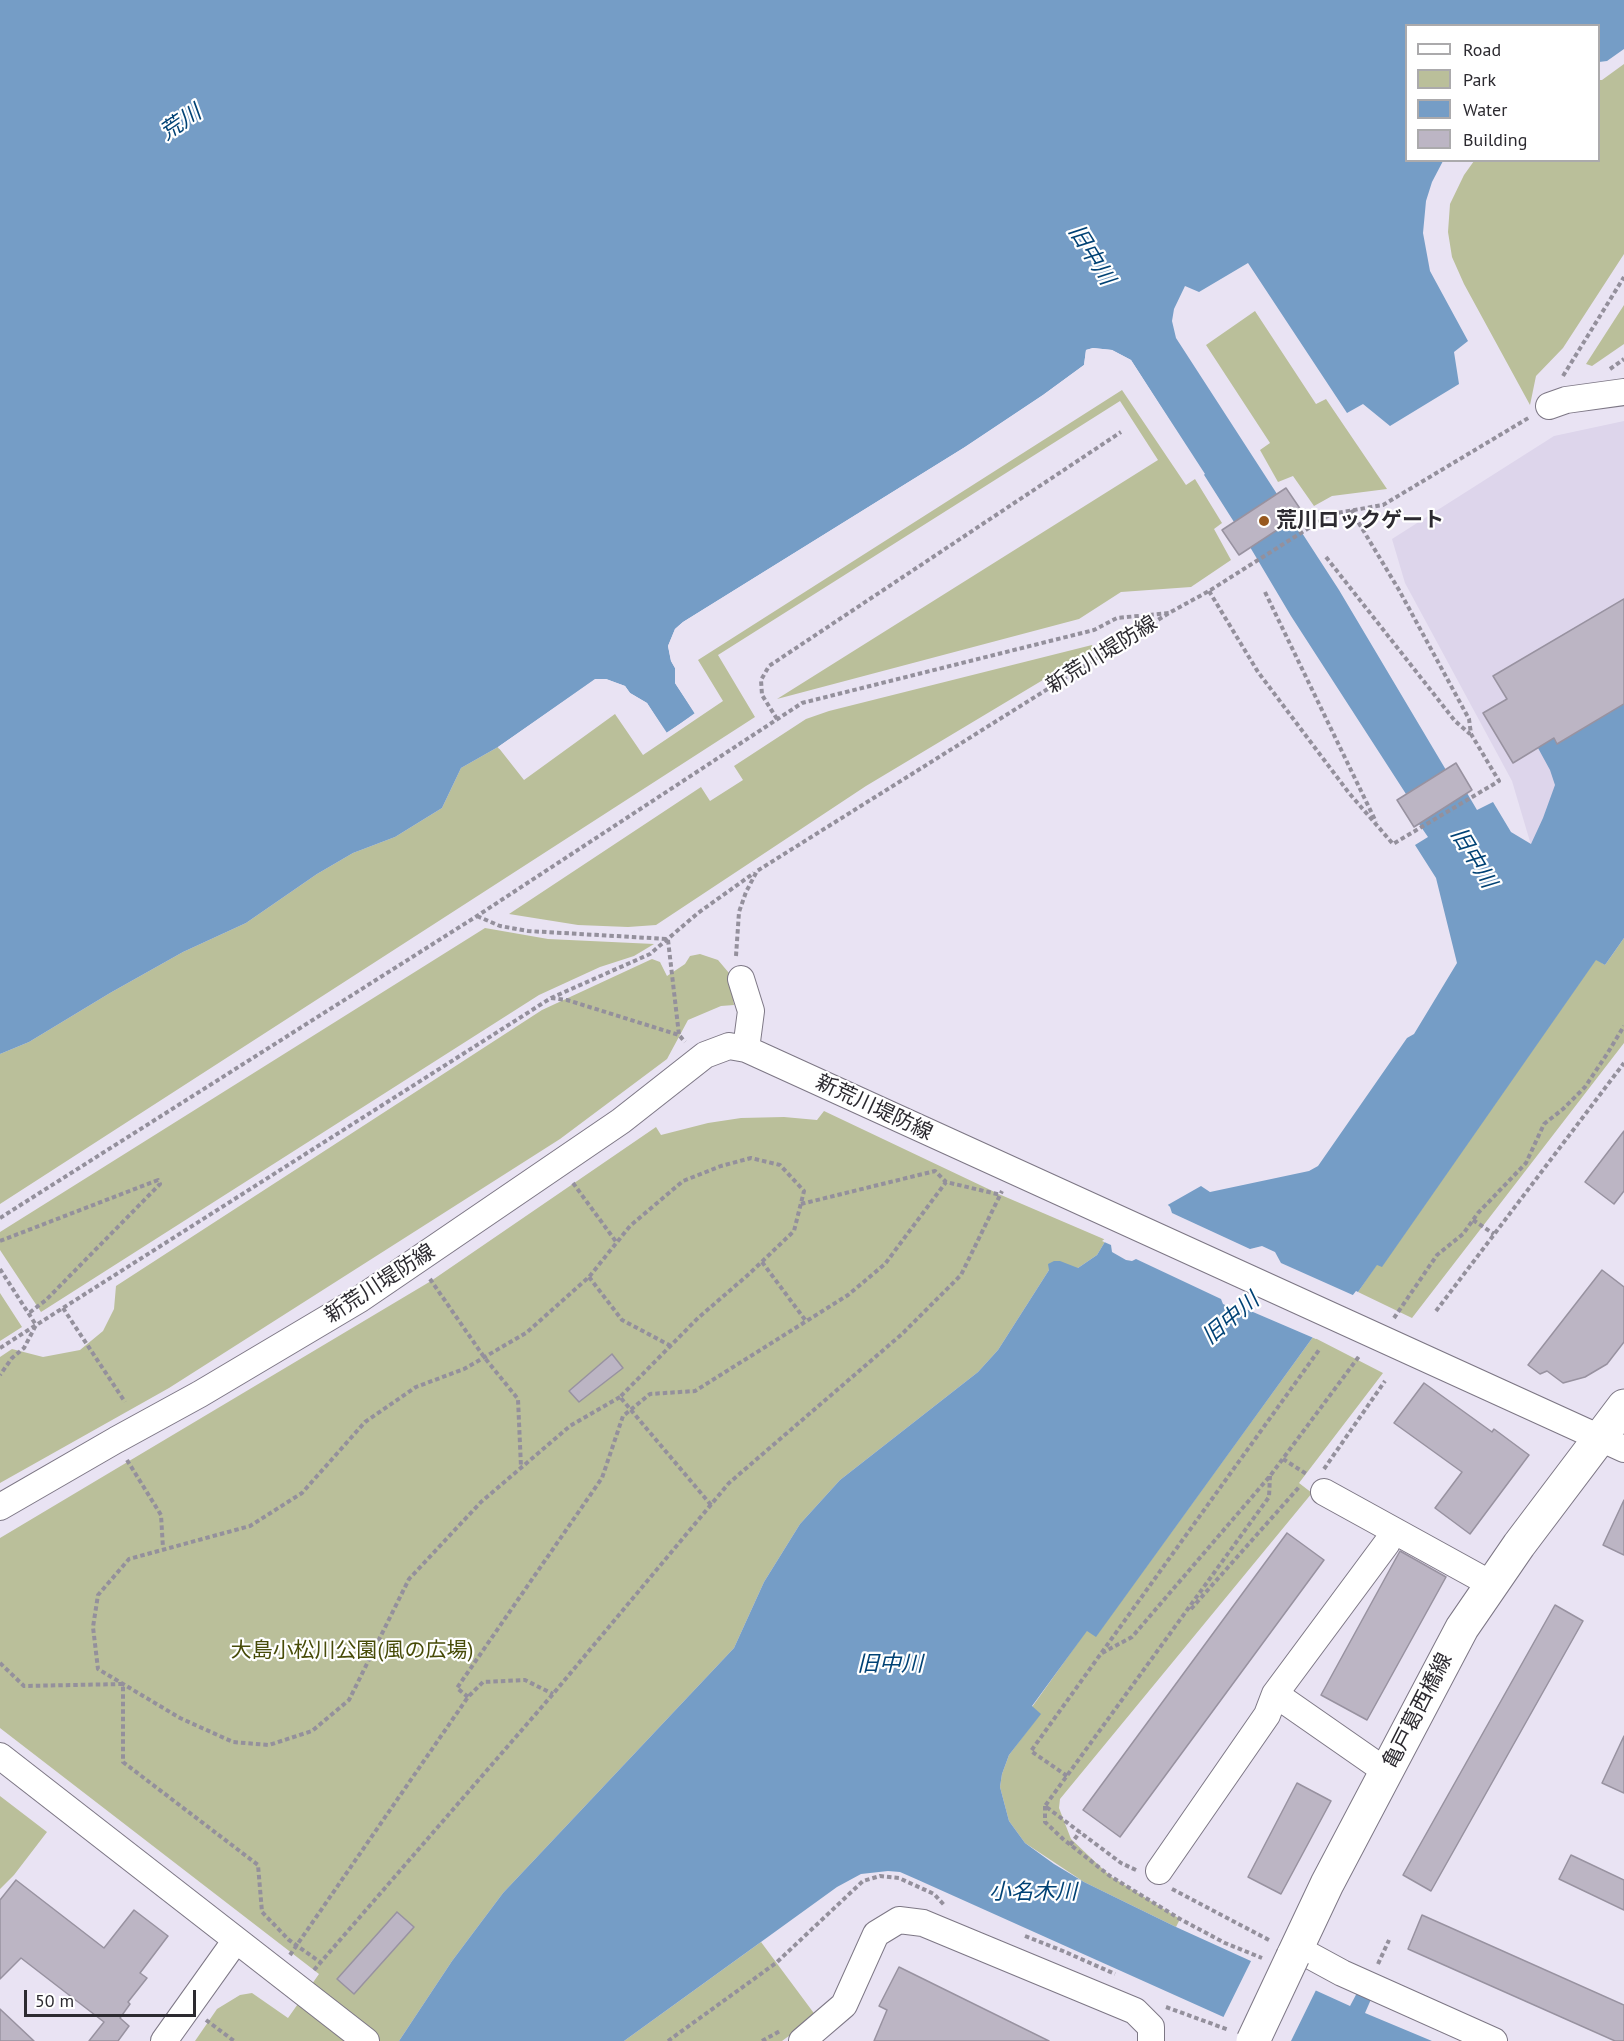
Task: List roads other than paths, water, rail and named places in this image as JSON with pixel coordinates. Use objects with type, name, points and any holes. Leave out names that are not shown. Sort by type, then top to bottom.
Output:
[{"type":"main road","name":"亀戸葛西橋線","points":[[1253,2041],[1282,1951],[1327,1884],[1446,1657],[1491,1584],[1612,1443],[1624,1406]]},
{"type":"street","points":[[1549,406],[1566,400],[1624,392]]},
{"type":"street","points":[[741,979],[751,1011],[746,1049]]},
{"type":"street","name":"新荒川堤防線","points":[[0,1507],[200,1394],[360,1299],[560,1165],[621,1121],[705,1055],[729,1046],[746,1049],[1014,1171],[1375,1327],[1612,1443]]},
{"type":"street","points":[[1317,1486],[1491,1584]]},
{"type":"street","points":[[1159,1871],[1267,1715],[1275,1694],[1387,1543]]},
{"type":"street","points":[[1275,1694],[1387,1772]]},
{"type":"street","points":[[0,1756],[236,1941],[308,1985],[366,2041]]},
{"type":"street","points":[[802,2041],[844,2005],[876,1934],[899,1920],[923,1923],[1135,2011],[1151,2027],[1151,2041]]},
{"type":"street","points":[[164,2041],[236,1941]]},
{"type":"street","points":[[1282,1951],[1342,1973],[1494,2041]]},
{"type":"water","name":"荒川","points":[[0,0],[1624,0],[1624,49],[1607,61],[1600,62],[1600,24],[1405,24],[1405,162],[1442,162],[1432,182],[1426,201],[1423,233],[1430,271],[1468,341],[1454,352],[1459,384],[1390,426],[1363,404],[1347,413],[1248,263],[1199,292],[1185,286],[1174,309],[1172,321],[1176,338],[1277,494],[1234,522],[1131,360],[1112,350],[1093,348],[1086,350],[1084,365],[1043,395],[965,447],[675,629],[668,646],[675,668],[675,683],[695,714],[666,733],[647,703],[630,693],[625,686],[606,679],[595,679],[498,747],[461,768],[442,808],[395,837],[353,853],[317,874],[246,923],[183,952],[29,1042],[0,1054]]},
{"type":"water","points":[[1293,519],[1339,590],[1446,770],[1406,794],[1291,616],[1250,547]]},
{"type":"water","name":"旧中川","points":[[1624,704],[1624,938],[1605,965],[1596,960],[1382,1267],[1377,1265],[1358,1292],[1356,1291],[1342,1309],[1313,1337],[1096,1637],[1087,1631],[1032,1706],[1041,1714],[1009,1755],[1000,1787],[1009,1821],[1025,1843],[1084,1882],[1176,1927],[1350,2006],[1358,1991],[1372,1997],[1365,2013],[1432,2041],[1277,2041],[900,1872],[888,1871],[861,1874],[837,1887],[624,2041],[399,2041],[452,1961],[503,1893],[734,1648],[764,1582],[800,1524],[840,1480],[978,1372],[998,1350],[1049,1270],[1048,1264],[1060,1261],[1078,1268],[1097,1255],[1106,1240],[1201,1186],[1210,1192],[1309,1171],[1318,1166],[1407,1038],[1414,1034],[1457,963],[1436,878],[1415,845],[1428,837],[1419,824],[1467,793],[1477,810],[1493,802],[1511,832],[1531,844],[1555,785],[1538,748],[1554,738],[1557,744],[1559,743]]},
{"type":"place","name":"荒川ロックゲート","points":[[1264,521]]},
{"type":"park label","name":"大島小松川公園(風の広場)","points":[[352,1651]]},
{"type":"water label","name":"小名木川","points":[[1033,1893]]}]
